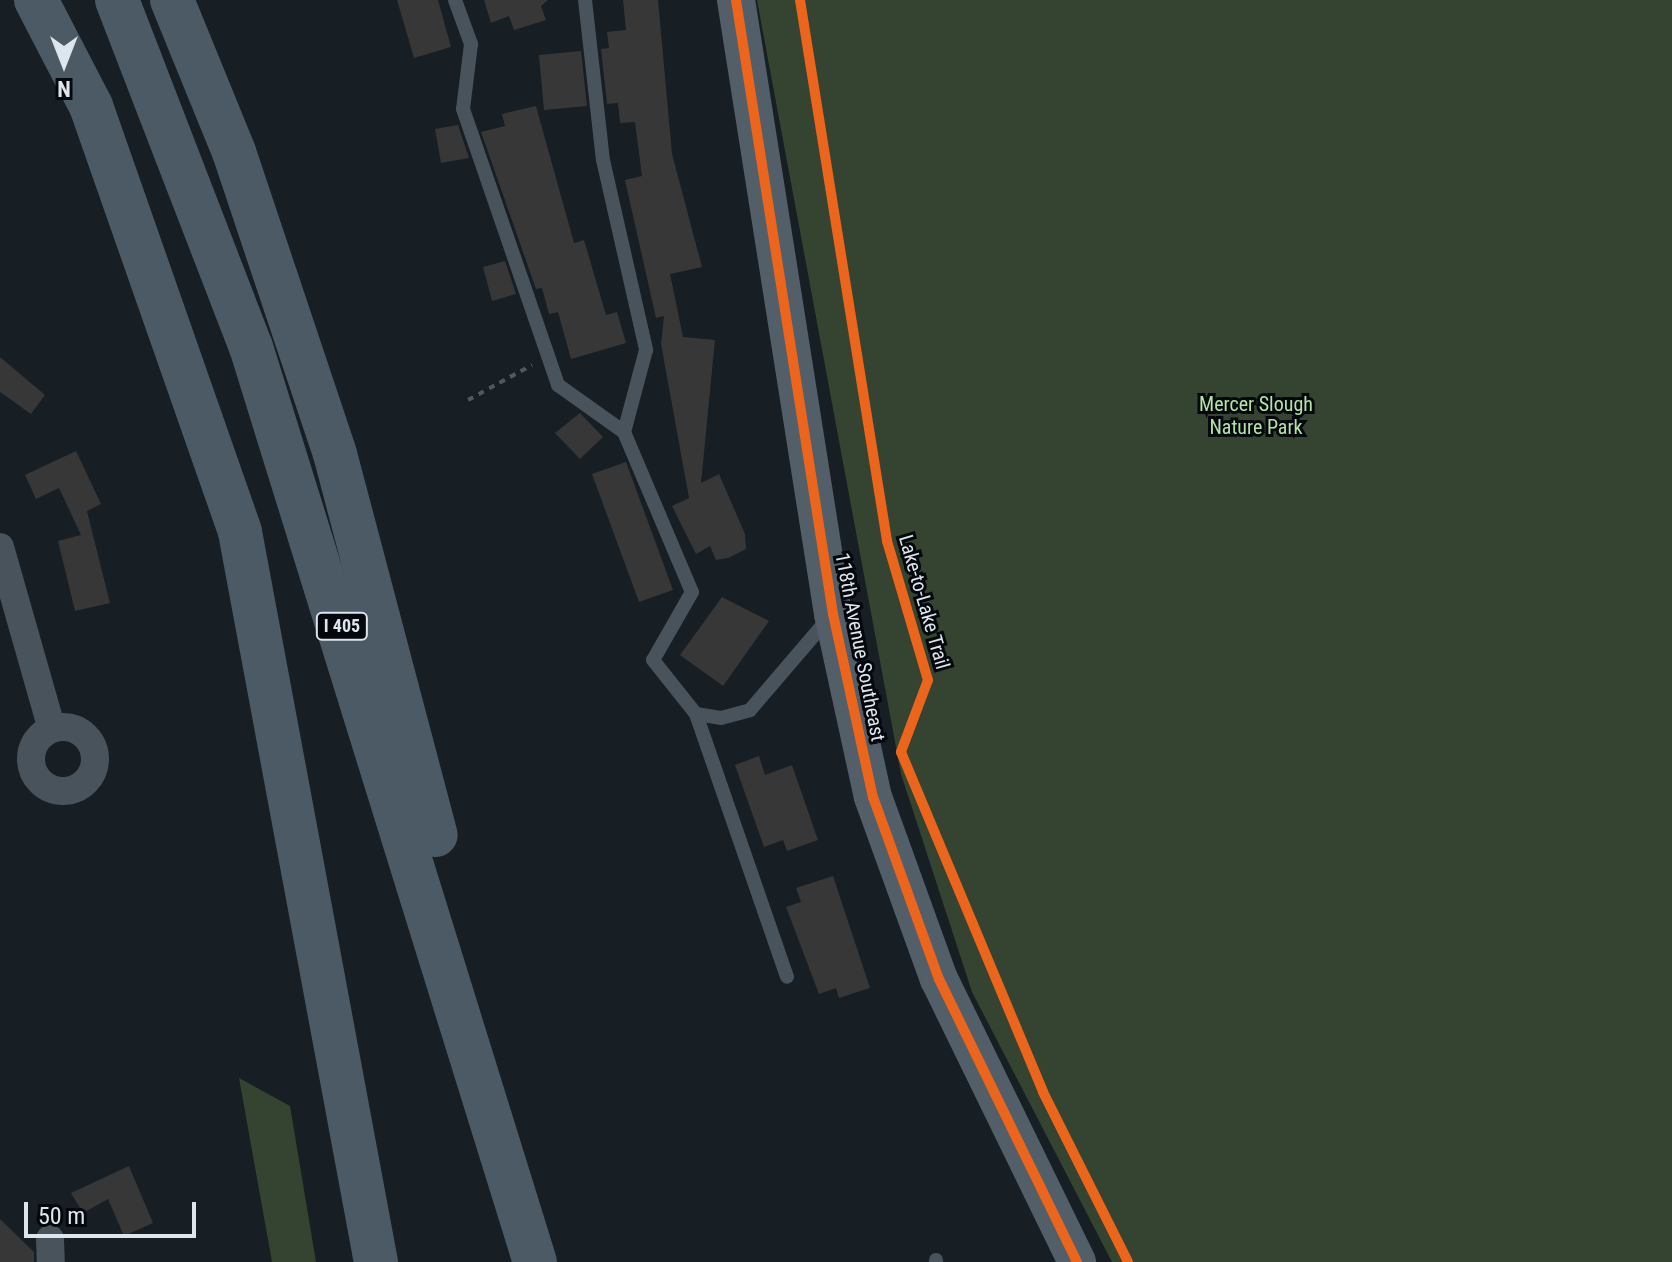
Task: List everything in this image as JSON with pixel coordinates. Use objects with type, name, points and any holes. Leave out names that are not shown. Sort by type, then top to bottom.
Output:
[{"type":"highway","points":[[36,0],[91,106],[240,532],[376,1262]]},
{"type":"highway","name":"I 405","points":[[117,0],[251,347],[536,1262]]},
{"type":"highway","points":[[172,0],[234,152],[373,579],[536,1262]]},
{"type":"street","name":"118th Avenue Southeast","points":[[736,0],[833,614],[862,757],[902,887],[971,1049],[1077,1262]]},
{"type":"street","points":[[0,547],[52,729]]},
{"type":"lane","points":[[455,0],[471,44],[463,109],[558,385],[624,432],[692,592],[653,660],[696,714],[787,977]]},
{"type":"lane","points":[[585,0],[603,160],[646,350],[624,432]]},
{"type":"lane","points":[[696,714],[721,718],[750,710],[833,614]]},
{"type":"path","points":[[468,400],[548,356]]},
{"type":"green space","name":"Mercer Slough Nature Park","points":[[757,0],[1672,0],[1672,1262],[1112,1262],[972,992],[901,774]]},
{"type":"green space","points":[[239,1078],[290,1106],[316,1262],[272,1262]]},
{"type":"building","points":[[397,0],[438,0],[451,47],[414,58]]},
{"type":"building","points":[[484,0],[548,0],[541,6],[546,20],[514,30],[509,16],[491,23]]},
{"type":"building","points":[[623,0],[658,0],[672,154],[702,267],[670,274],[683,337],[715,340],[701,483],[719,474],[745,534],[746,549],[728,558],[716,560],[710,546],[696,554],[672,506],[689,498],[661,344],[664,316],[656,318],[625,180],[642,176],[635,122],[620,123],[618,103],[607,104],[601,49],[609,48],[607,32],[626,30]]},
{"type":"building","points":[[581,51],[587,106],[544,110],[539,55]]},
{"type":"building","points":[[536,106],[574,243],[584,240],[606,315],[617,312],[626,343],[571,359],[558,312],[549,314],[542,288],[536,289],[481,132],[505,126],[502,114]]},
{"type":"building","points":[[458,125],[469,158],[441,163],[435,129]]},
{"type":"building","points":[[505,261],[516,294],[492,301],[483,267]]},
{"type":"building","points":[[0,357],[45,395],[31,414],[0,392]]},
{"type":"building","points":[[580,413],[603,437],[580,459],[555,433]]},
{"type":"building","points":[[76,451],[101,504],[87,511],[110,603],[75,611],[58,541],[81,535],[59,488],[36,499],[25,475]]},
{"type":"building","points":[[626,462],[673,590],[639,602],[592,474]]},
{"type":"building","points":[[722,597],[769,621],[723,686],[680,655]]},
{"type":"building","points":[[759,756],[765,775],[792,765],[818,840],[787,851],[783,840],[764,847],[735,765]]},
{"type":"building","points":[[833,876],[870,988],[839,998],[836,988],[819,994],[786,907],[801,902],[796,888]]},
{"type":"building","points":[[129,1166],[153,1223],[124,1236],[108,1199],[83,1213],[71,1193]]},
{"type":"building","points":[[0,1219],[34,1252],[34,1262],[0,1262]]},
{"type":"cycle path","points":[[736,0],[833,614],[873,797],[939,979],[1077,1262]]},
{"type":"cycle path","name":"Lake-to-Lake Trail","points":[[800,0],[887,541],[928,680],[901,752],[1043,1092],[1128,1262]]}]
